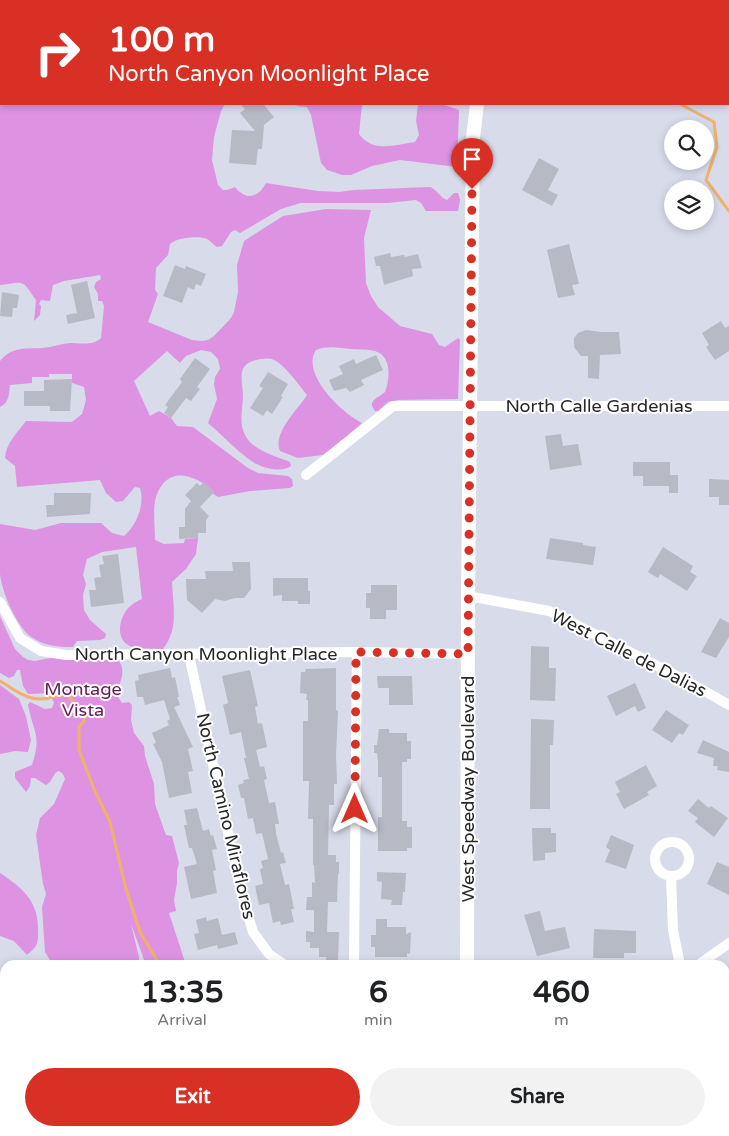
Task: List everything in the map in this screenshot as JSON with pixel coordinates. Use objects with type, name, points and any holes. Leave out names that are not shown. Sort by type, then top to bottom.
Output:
[{"type":"main road","name":"West Speedway Boulevard","points":[[467,960],[472,138],[478,105]]},
{"type":"street","name":"North Calle Gardenias","points":[[306,475],[393,406],[729,406]]},
{"type":"street","name":"West Calle de Dalias","points":[[468,596],[549,612],[687,681],[729,705]]},
{"type":"street","name":"North Canyon Moonlight Place","points":[[0,602],[20,638],[41,651],[66,655],[356,652],[468,654]]},
{"type":"street","points":[[354,960],[356,652]]},
{"type":"street","name":"North Camino Miraflores","points":[[189,655],[243,900],[253,932],[269,954],[278,960]]},
{"type":"street","points":[[671,877],[673,930],[679,960]]},
{"type":"street","points":[[705,960],[729,943]]},
{"type":"green space","points":[[0,105],[224,105],[214,137],[212,160],[218,185],[223,190],[235,187],[243,194],[252,196],[256,195],[266,183],[318,191],[339,192],[430,187],[447,200],[454,193],[458,193],[460,200],[458,211],[426,211],[421,203],[416,200],[388,203],[301,203],[281,209],[240,233],[235,230],[231,232],[222,246],[217,247],[207,239],[198,237],[173,242],[170,244],[168,255],[156,268],[155,290],[158,294],[148,322],[192,340],[208,340],[231,318],[234,312],[238,292],[237,265],[244,241],[283,216],[326,209],[371,210],[364,238],[366,283],[371,296],[378,307],[400,326],[432,334],[439,345],[445,347],[458,338],[460,340],[458,399],[398,400],[388,402],[378,411],[375,411],[372,404],[374,400],[385,392],[389,375],[387,363],[381,354],[369,350],[334,347],[316,350],[313,360],[314,370],[319,381],[335,402],[362,423],[323,455],[298,458],[280,451],[278,444],[292,414],[307,395],[289,372],[274,360],[269,358],[252,361],[243,368],[242,373],[243,431],[253,445],[268,454],[290,462],[291,466],[283,469],[267,468],[253,462],[208,423],[217,399],[214,384],[215,377],[220,369],[218,359],[211,352],[201,350],[186,356],[180,363],[167,351],[134,381],[150,416],[159,411],[171,418],[177,426],[193,427],[248,468],[258,473],[288,476],[292,479],[293,486],[290,488],[250,491],[218,497],[206,485],[197,480],[180,476],[172,477],[159,489],[155,501],[155,540],[164,544],[184,543],[185,539],[198,538],[196,554],[186,569],[172,582],[173,625],[168,641],[163,649],[130,646],[125,643],[120,634],[122,618],[128,608],[142,599],[136,547],[102,552],[87,559],[83,575],[86,584],[83,595],[84,610],[90,620],[106,634],[105,638],[77,641],[73,647],[45,644],[25,631],[7,599],[0,574],[0,524],[35,530],[61,523],[101,523],[112,533],[124,536],[133,526],[139,514],[141,494],[140,488],[135,487],[123,501],[116,502],[106,493],[100,480],[17,487],[15,466],[5,458],[10,443],[26,421],[72,422],[82,414],[86,400],[84,387],[72,383],[72,374],[49,374],[49,377],[32,377],[32,383],[10,385],[7,401],[0,407],[0,361],[10,353],[20,349],[98,341],[101,338],[104,306],[102,301],[98,301],[98,294],[94,287],[96,282],[101,279],[100,275],[64,281],[53,285],[50,301],[41,300],[39,304],[41,306],[40,315],[34,321],[36,300],[28,288],[22,283],[0,285]]},
{"type":"green space","points":[[362,105],[359,134],[371,144],[377,146],[392,146],[415,142],[419,135],[416,121],[418,105],[444,105],[459,110],[457,167],[400,160],[372,166],[351,175],[342,175],[327,170],[321,163],[311,115],[307,107],[297,106]]},
{"type":"green space","name":"Montage Vista","points":[[0,616],[15,649],[28,660],[35,661],[50,658],[118,660],[121,664],[122,677],[116,694],[122,703],[129,702],[132,705],[131,720],[134,733],[144,746],[145,756],[154,784],[155,804],[166,835],[172,836],[179,863],[174,900],[176,911],[169,913],[184,960],[144,960],[131,924],[139,960],[50,960],[45,952],[42,907],[46,894],[36,835],[40,818],[54,804],[65,779],[59,771],[56,772],[46,785],[35,778],[31,778],[30,786],[26,792],[15,778],[15,772],[32,765],[35,755],[36,734],[28,705],[30,702],[45,709],[52,708],[54,703],[50,693],[28,694],[23,686],[20,670],[17,670],[14,676],[9,678],[0,673]]},
{"type":"green space","points":[[0,685],[19,699],[26,716],[31,740],[28,752],[15,751],[0,754]]},
{"type":"green space","points":[[0,873],[27,895],[35,910],[38,940],[34,949],[27,955],[14,941],[0,936]]},
{"type":"building","points":[[241,105],[264,105],[274,117],[264,125],[262,149],[258,149],[256,165],[229,163],[232,130],[255,131],[240,113],[245,109]]},
{"type":"building","points":[[539,158],[559,169],[548,190],[558,195],[552,206],[522,190]]},
{"type":"building","points":[[569,244],[579,284],[572,285],[575,295],[558,298],[547,250]]},
{"type":"building","points":[[390,253],[391,257],[404,255],[405,257],[418,254],[422,268],[412,269],[413,276],[384,285],[380,266],[376,266],[374,257]]},
{"type":"building","points":[[175,265],[185,269],[186,266],[206,274],[201,286],[196,284],[194,290],[188,287],[182,303],[163,296]]},
{"type":"building","points":[[87,281],[95,318],[68,324],[66,315],[77,313],[71,285]]},
{"type":"building","points":[[2,292],[19,295],[17,308],[13,308],[12,317],[0,316]]},
{"type":"building","points":[[721,321],[725,328],[729,326],[729,351],[715,360],[706,347],[709,345],[702,333]]},
{"type":"building","points":[[586,330],[619,332],[621,354],[600,355],[599,379],[588,378],[588,356],[581,356],[574,347],[574,338],[578,333]]},
{"type":"building","points":[[376,355],[383,370],[361,380],[364,385],[350,392],[346,388],[334,391],[329,380],[343,374],[339,366],[354,359],[356,364]]},
{"type":"building","points":[[195,358],[210,369],[197,387],[200,389],[191,401],[186,398],[171,418],[164,413],[168,407],[165,405],[182,382],[180,379]]},
{"type":"building","points":[[268,372],[288,384],[281,396],[283,397],[272,414],[267,410],[263,416],[250,408],[263,388],[259,386]]},
{"type":"building","points":[[72,379],[70,411],[50,411],[50,406],[24,406],[24,391],[44,391],[44,380]]},
{"type":"building","points":[[561,434],[563,446],[578,444],[582,465],[550,470],[545,436]]},
{"type":"building","points":[[633,462],[670,462],[670,475],[678,475],[678,493],[669,493],[669,486],[643,486],[643,476],[633,476]]},
{"type":"building","points":[[709,479],[729,480],[729,505],[719,505],[719,497],[709,497]]},
{"type":"building","points":[[204,482],[214,492],[200,507],[209,516],[206,520],[206,533],[198,533],[198,538],[179,539],[179,527],[185,527],[185,509],[191,501],[185,495],[197,483],[200,486]]},
{"type":"building","points":[[54,493],[91,493],[90,514],[47,517],[46,505],[54,505]]},
{"type":"building","points":[[550,538],[596,547],[593,565],[546,559]]},
{"type":"building","points":[[663,547],[693,566],[690,572],[697,576],[687,591],[660,574],[658,578],[648,572]]},
{"type":"building","points":[[118,554],[124,603],[91,607],[89,590],[96,590],[94,578],[101,577],[99,565],[104,564],[102,556]]},
{"type":"building","points":[[232,562],[250,562],[251,589],[244,598],[225,601],[215,599],[202,613],[187,600],[186,579],[206,579],[205,571],[233,571]]},
{"type":"building","points":[[273,578],[308,578],[310,604],[298,604],[298,601],[282,601],[282,595],[273,596]]},
{"type":"building","points":[[371,585],[397,585],[397,610],[386,610],[386,619],[370,619],[370,608],[366,608],[366,593],[371,593]]},
{"type":"building","points":[[720,618],[729,623],[729,637],[716,658],[701,652]]},
{"type":"building","points":[[531,646],[549,647],[549,668],[556,668],[555,701],[530,700]]},
{"type":"building","points":[[170,668],[172,678],[175,677],[179,697],[177,697],[180,705],[174,707],[193,747],[188,749],[193,771],[188,772],[192,793],[169,798],[162,762],[153,744],[156,743],[152,733],[169,725],[167,721],[170,719],[164,700],[145,705],[143,697],[137,697],[135,681],[139,680],[138,675]]},
{"type":"building","points":[[336,668],[336,710],[338,711],[337,784],[334,784],[334,805],[329,805],[328,855],[336,855],[336,862],[339,862],[339,874],[337,902],[328,902],[327,932],[339,932],[338,960],[326,960],[326,957],[319,957],[319,948],[310,948],[310,942],[306,942],[306,931],[314,932],[314,910],[306,910],[307,897],[312,897],[312,882],[315,883],[313,819],[308,819],[309,781],[303,781],[303,721],[308,721],[308,700],[306,700],[307,694],[300,693],[301,672],[305,672],[306,669]]},
{"type":"building","points":[[250,670],[258,706],[255,707],[258,724],[262,723],[267,747],[256,750],[260,767],[264,766],[267,779],[264,780],[269,803],[275,802],[279,824],[275,824],[276,833],[281,853],[283,852],[286,863],[280,864],[285,885],[289,884],[294,909],[291,909],[294,922],[281,925],[280,921],[273,923],[269,903],[259,905],[255,886],[263,884],[260,869],[263,868],[261,861],[268,859],[262,833],[256,834],[253,818],[248,819],[244,798],[241,798],[238,785],[244,783],[243,780],[249,779],[241,732],[230,735],[223,705],[228,703],[222,676]]},
{"type":"building","points":[[377,676],[412,676],[413,705],[389,705],[389,688],[378,688]]},
{"type":"building","points":[[635,683],[646,708],[638,712],[635,706],[616,716],[607,696]]},
{"type":"building","points":[[666,710],[689,725],[683,735],[679,733],[672,743],[652,730]]},
{"type":"building","points":[[531,719],[554,720],[553,745],[550,745],[550,809],[530,809]]},
{"type":"building","points":[[379,729],[389,729],[389,733],[407,733],[407,741],[411,741],[411,759],[407,759],[407,762],[402,762],[402,821],[407,821],[407,827],[412,827],[412,848],[407,848],[407,851],[378,851],[378,817],[382,817],[382,777],[378,777],[377,753],[374,753],[374,745],[377,745]]},
{"type":"building","points":[[703,740],[729,752],[729,772],[717,770],[718,766],[713,766],[714,758],[697,753]]},
{"type":"building","points":[[646,765],[657,786],[647,792],[649,795],[624,809],[616,794],[620,792],[615,782]]},
{"type":"building","points":[[698,799],[709,808],[711,806],[728,818],[714,837],[695,822],[698,818],[688,811]]},
{"type":"building","points":[[197,808],[203,831],[209,829],[217,849],[212,850],[216,870],[213,871],[217,893],[191,899],[184,867],[197,864],[192,848],[189,848],[184,825],[187,825],[184,810]]},
{"type":"building","points":[[532,828],[551,828],[551,833],[556,833],[556,852],[545,853],[545,860],[533,861]]},
{"type":"building","points":[[611,835],[634,845],[626,869],[605,862],[610,850],[606,847]]},
{"type":"building","points":[[717,862],[729,867],[729,895],[707,884]]},
{"type":"building","points":[[377,872],[406,873],[402,905],[391,905],[392,900],[381,899],[382,882],[377,881]]},
{"type":"building","points":[[540,911],[545,931],[565,927],[570,948],[537,956],[524,915]]},
{"type":"building","points":[[206,917],[207,921],[218,918],[222,935],[235,932],[238,944],[218,949],[217,945],[198,950],[194,934],[199,933],[196,920]]},
{"type":"building","points":[[376,919],[387,919],[387,927],[406,927],[406,934],[411,932],[410,954],[407,953],[407,957],[375,957],[375,947],[371,947],[371,935],[376,935]]},
{"type":"building","points":[[594,929],[636,931],[636,953],[624,953],[624,958],[593,958]]},
{"type":"waterway","points":[[682,105],[714,122],[717,147],[706,180],[729,211]]},
{"type":"waterway","points":[[0,681],[19,693],[34,699],[48,699],[60,695],[68,695],[85,717],[79,727],[79,750],[94,789],[110,822],[126,889],[140,932],[157,960]]},
{"type":"route","points":[[355,809],[356,652],[468,654],[472,189]]}]
